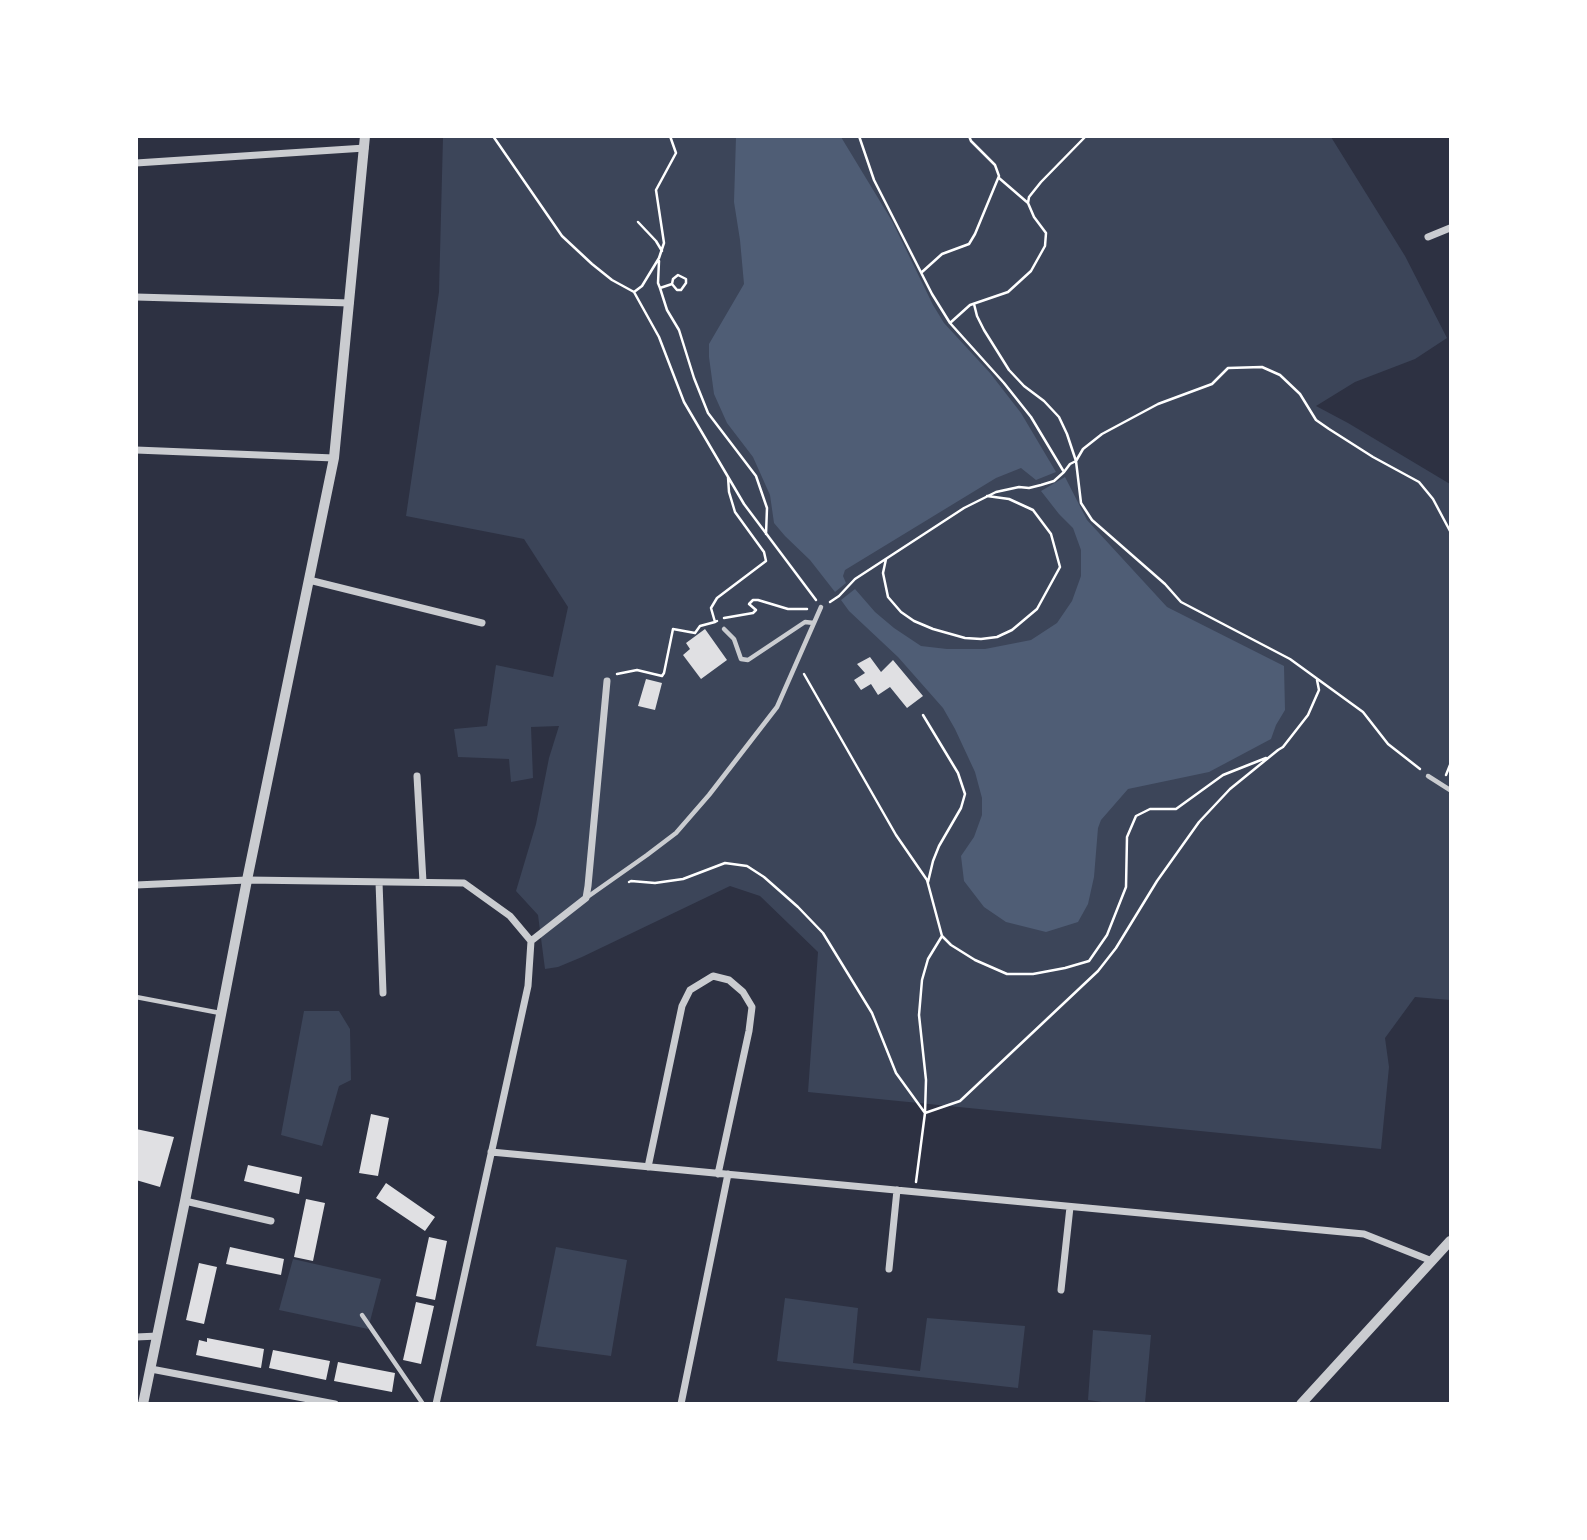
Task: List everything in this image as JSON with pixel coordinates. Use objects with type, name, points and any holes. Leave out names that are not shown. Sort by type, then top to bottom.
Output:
[{"type":"street","points":[[136,163],[365,142],[334,458],[143,1404]]},
{"type":"street","points":[[1428,237],[1451,228]]},
{"type":"street","points":[[136,297],[349,303]]},
{"type":"street","points":[[136,450],[334,458]]},
{"type":"street","points":[[309,580],[482,622]]},
{"type":"street","points":[[531,941],[586,898],[607,681]]},
{"type":"street","points":[[418,776],[423,882]]},
{"type":"street","points":[[136,885],[247,880],[464,883],[510,916],[531,941],[528,986],[436,1404]]},
{"type":"street","points":[[379,882],[383,993]]},
{"type":"street","points":[[648,1167],[682,1006],[690,990],[713,976],[729,980],[743,992],[752,1007],[718,1174]]},
{"type":"street","points":[[491,1152],[1364,1234],[1432,1261]]},
{"type":"street","points":[[681,1404],[728,1174]]},
{"type":"street","points":[[889,1269],[897,1190]]},
{"type":"street","points":[[185,1201],[271,1221]]},
{"type":"street","points":[[1061,1290],[1070,1207]]},
{"type":"street","points":[[1301,1404],[1451,1241]]},
{"type":"street","points":[[136,1337],[158,1336]]},
{"type":"street","points":[[151,1369],[335,1404]]},
{"type":"lane","points":[[586,898],[676,832],[701,805],[777,707],[821,607]]},
{"type":"lane","points":[[724,629],[734,639],[741,659],[748,660],[804,622],[814,623]]},
{"type":"lane","points":[[1428,776],[1451,790]]},
{"type":"lane","points":[[136,997],[221,1014]]},
{"type":"lane","points":[[362,1315],[423,1404]]},
{"type":"path","points":[[493,136],[562,236],[612,280],[634,292],[659,337],[684,402],[744,505],[821,607]]},
{"type":"path","points":[[634,292],[642,286],[659,258],[664,243],[656,190],[676,153],[670,136]]},
{"type":"path","points":[[859,136],[874,180],[950,323],[1031,417],[1064,471]]},
{"type":"path","points":[[950,323],[970,305],[1008,292],[1031,271],[1045,246],[1046,233],[1028,203],[999,178],[995,165],[969,136]]},
{"type":"path","points":[[1028,203],[1029,197],[1041,182],[1086,136]]},
{"type":"path","points":[[922,272],[942,254],[969,244],[999,178]]},
{"type":"path","points":[[638,222],[662,251]]},
{"type":"path","points":[[659,258],[658,283],[667,310],[679,330],[708,413],[756,476],[767,508],[766,534]]},
{"type":"path","points":[[678,275],[686,279],[681,290],[673,288],[672,284],[678,275]]},
{"type":"path","points":[[660,288],[672,284]]},
{"type":"path","points":[[974,304],[984,330],[1009,370],[1059,417],[1076,461],[1081,503],[1092,520],[1165,584],[1181,602],[1290,659],[1363,712],[1388,744],[1428,776]]},
{"type":"path","points":[[607,681],[610,676],[637,670],[662,676],[673,629],[695,633],[700,626],[725,618],[753,614],[755,610],[749,604],[753,600],[800,610],[821,607],[839,596],[855,579],[964,508],[996,492],[1054,481],[1076,461],[1083,449],[1102,434],[1158,404],[1212,384],[1228,368],[1262,367],[1280,376],[1300,394],[1316,420],[1373,457],[1419,482],[1433,499],[1451,531]]},
{"type":"path","points":[[724,629],[715,622],[711,608],[717,598],[765,561],[764,552],[735,512],[728,477]]},
{"type":"path","points":[[886,558],[883,573],[887,597],[914,621],[965,638],[997,637],[1012,630],[1037,609],[1060,567],[1051,534],[1033,510],[1009,499],[987,496]]},
{"type":"path","points":[[797,663],[896,835],[928,882],[942,936],[975,960],[1007,974],[1033,974],[1089,961],[1107,935],[1126,887],[1127,837],[1136,816],[1150,809],[1176,809],[1223,775],[1267,758],[1283,747],[1308,715],[1319,690],[1316,679]]},
{"type":"path","points":[[923,715],[958,773],[965,793],[961,808],[939,846],[928,882]]},
{"type":"path","points":[[925,1113],[960,1101],[1098,971],[1199,822],[1230,789],[1278,750]]},
{"type":"path","points":[[621,886],[631,881],[655,883],[683,879],[725,863],[747,866],[764,877],[823,933],[872,1013],[896,1073],[925,1113]]},
{"type":"path","points":[[915,1192],[925,1113],[926,1080],[919,1015],[922,981],[928,959],[942,936]]},
{"type":"shaded area","points":[[443,137],[1331,137],[1405,256],[1447,338],[1415,359],[1355,382],[1316,406],[1450,484],[1450,1000],[1415,997],[1385,1038],[1389,1067],[1381,1149],[808,1092],[818,952],[760,896],[730,886],[582,957],[558,967],[545,969],[538,915],[516,891],[536,824],[549,758],[559,726],[531,727],[533,778],[511,782],[509,759],[458,757],[454,729],[487,726],[496,665],[553,677],[568,607],[524,539],[406,516],[439,292]]},
{"type":"shaded area","points":[[736,137],[841,137],[892,221],[944,323],[990,373],[1021,413],[1056,472],[1036,480],[1021,468],[996,478],[845,570],[843,576],[846,583],[835,592],[810,560],[774,523],[770,495],[753,457],[727,423],[714,394],[709,344],[744,284],[734,202]]},
{"type":"shaded area","points":[[1065,477],[1087,520],[1167,607],[1284,666],[1285,710],[1271,739],[1209,772],[1128,789],[1101,820],[1088,904],[1078,922],[1046,932],[1006,922],[984,907],[964,881],[961,856],[974,837],[982,815],[982,798],[975,772],[943,708],[898,657],[849,611],[841,600],[855,589],[875,612],[921,646],[985,649],[1031,640],[1057,623],[1072,601],[1081,576],[1081,550],[1073,528],[1041,491]]},
{"type":"shaded area","points":[[304,1011],[339,1011],[350,1029],[351,1080],[339,1086],[322,1146],[281,1135]]},
{"type":"shaded area","points":[[556,1247],[627,1260],[611,1356],[536,1346]]},
{"type":"shaded area","points":[[293,1259],[381,1279],[368,1329],[279,1310]]},
{"type":"shaded area","points":[[785,1298],[858,1308],[853,1363],[920,1371],[927,1318],[1025,1326],[1018,1388],[777,1361]]},
{"type":"shaded area","points":[[1093,1330],[1151,1335],[1145,1403],[1088,1400]]},
{"type":"building","points":[[705,629],[727,660],[701,679],[683,655],[690,649],[686,643]]},
{"type":"building","points":[[870,657],[881,672],[893,660],[923,696],[907,708],[890,687],[878,695],[871,684],[861,690],[854,680],[865,673],[857,664]]},
{"type":"building","points":[[646,679],[662,683],[655,710],[638,706]]},
{"type":"building","points":[[371,1114],[389,1118],[378,1176],[359,1173]]},
{"type":"building","points":[[136,1129],[174,1137],[160,1187],[136,1180]]},
{"type":"building","points":[[248,1165],[302,1177],[299,1194],[244,1181]]},
{"type":"building","points":[[386,1183],[435,1217],[425,1231],[376,1198]]},
{"type":"building","points":[[306,1199],[325,1203],[313,1261],[294,1257]]},
{"type":"building","points":[[429,1237],[447,1241],[435,1300],[416,1296]]},
{"type":"building","points":[[230,1247],[284,1259],[281,1275],[226,1264]]},
{"type":"building","points":[[199,1263],[217,1267],[204,1324],[186,1320]]},
{"type":"building","points":[[416,1302],[434,1306],[421,1364],[403,1360]]},
{"type":"building","points":[[207,1338],[264,1349],[261,1368],[196,1355],[199,1340],[207,1342]]},
{"type":"building","points":[[273,1350],[330,1361],[326,1380],[269,1368]]},
{"type":"building","points":[[338,1362],[395,1373],[392,1392],[334,1381]]}]
